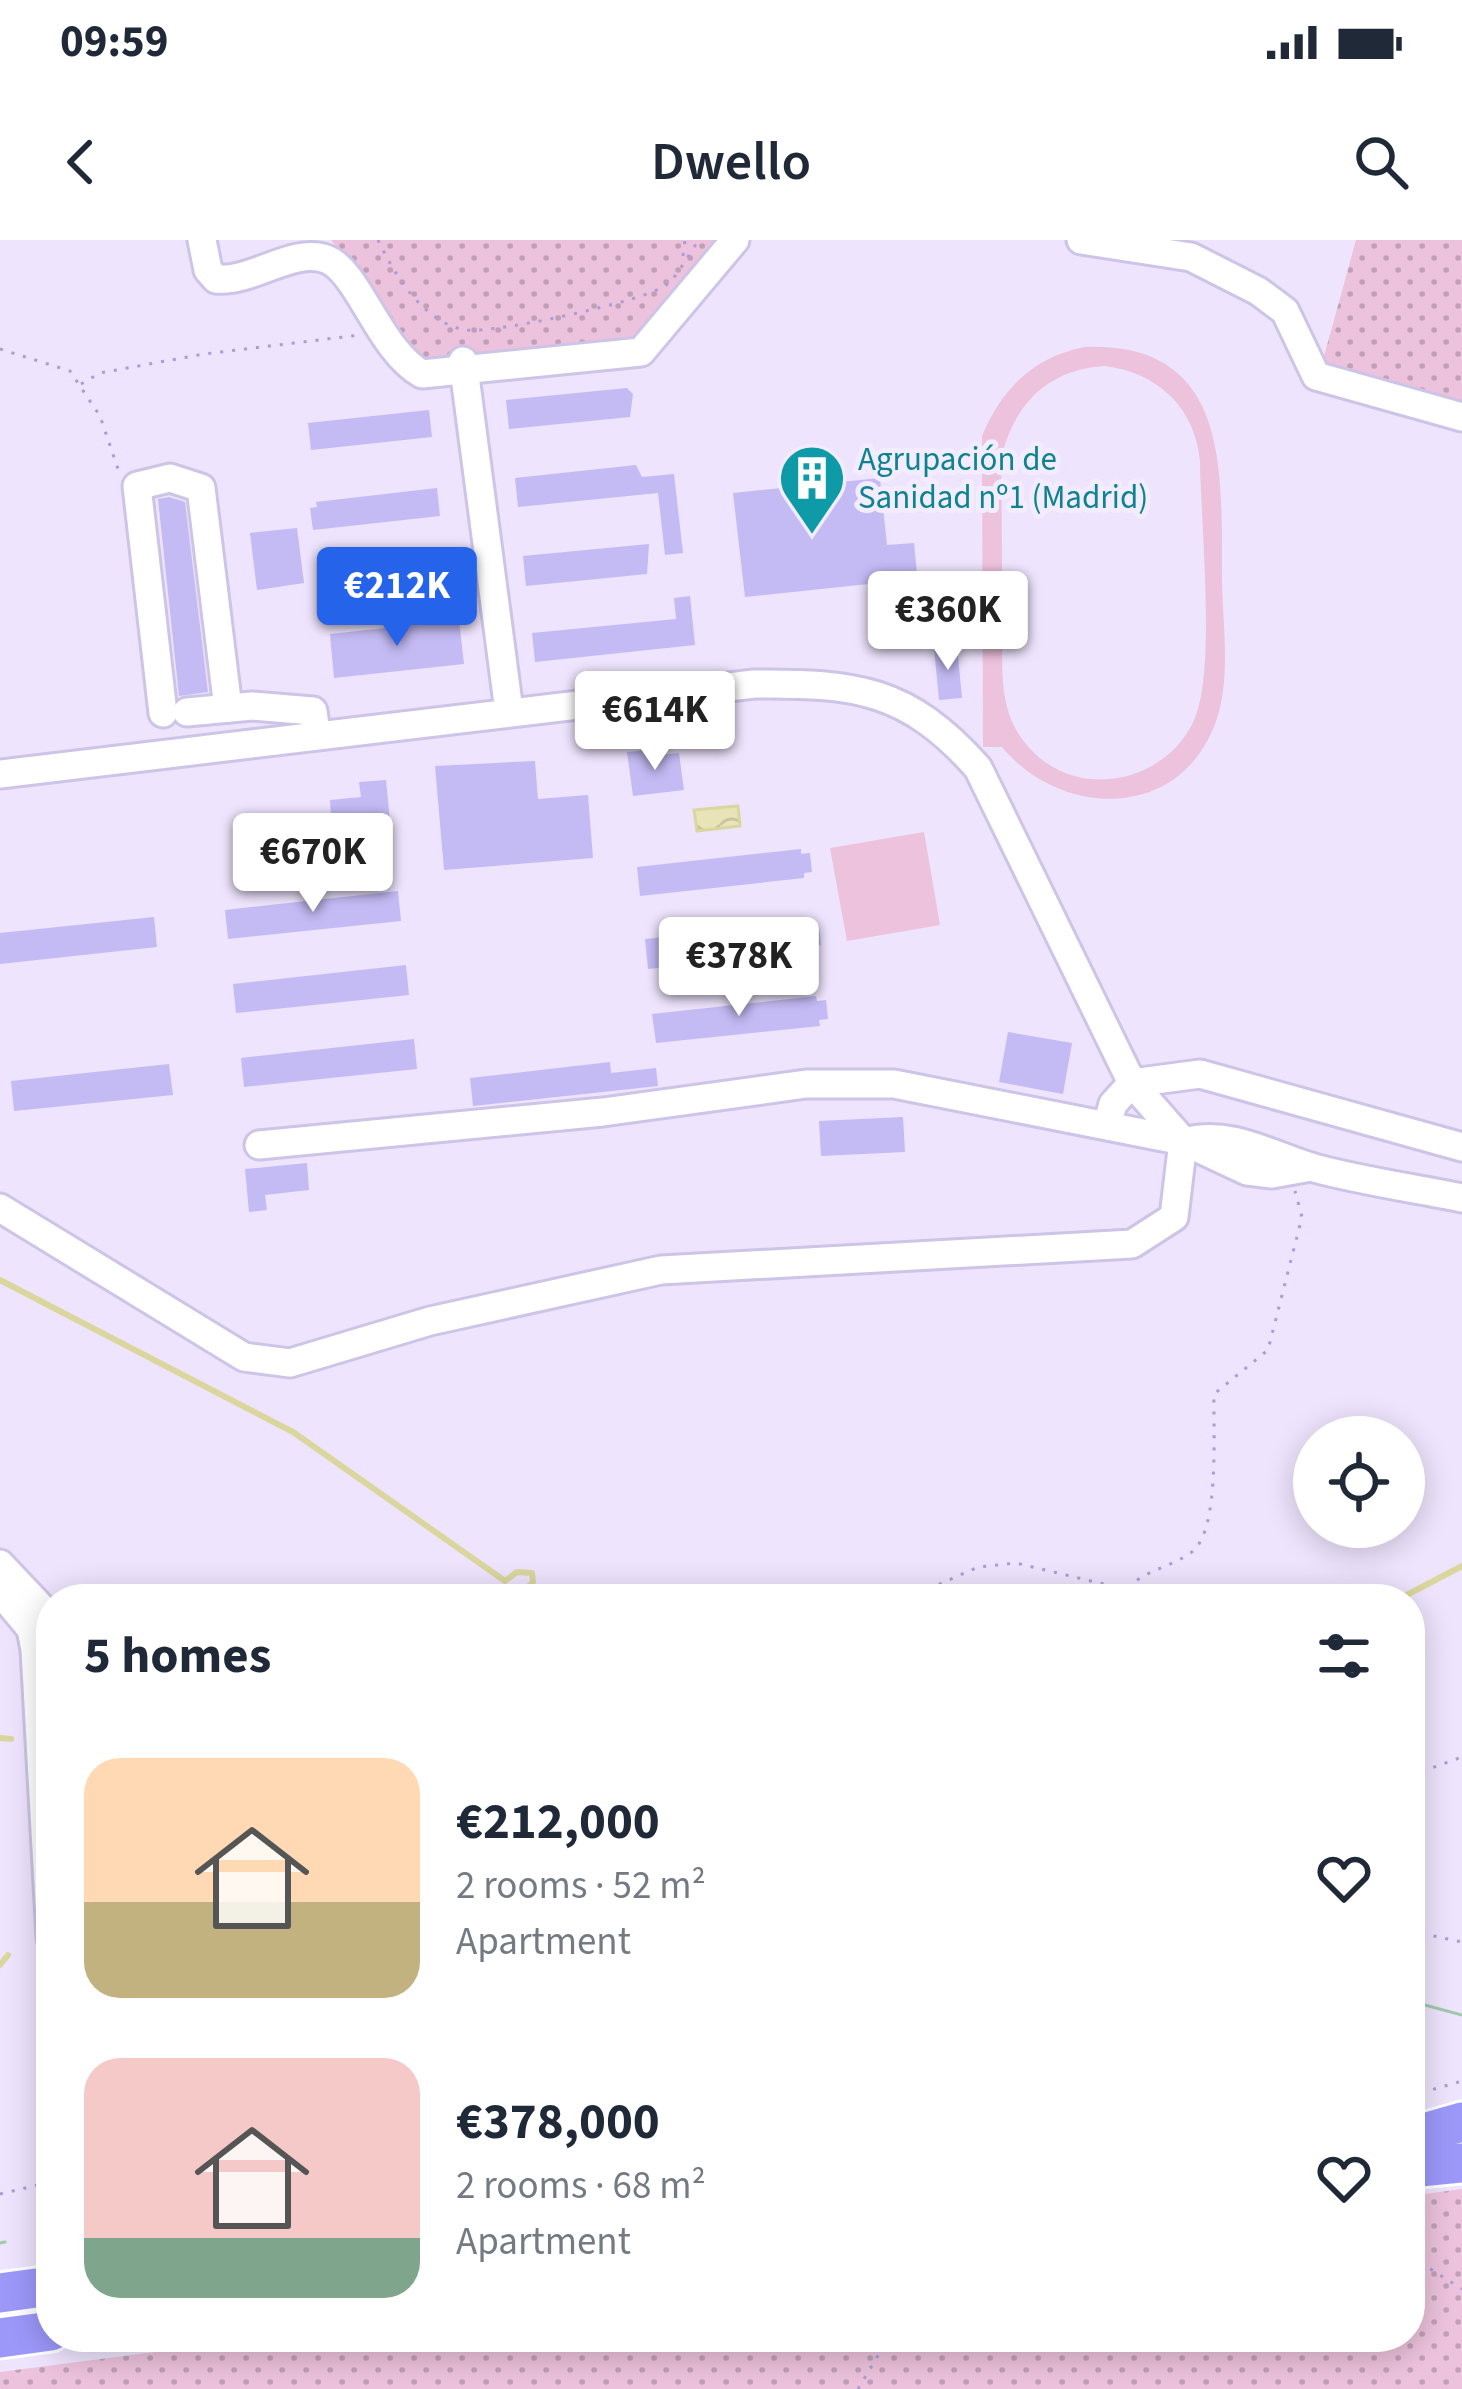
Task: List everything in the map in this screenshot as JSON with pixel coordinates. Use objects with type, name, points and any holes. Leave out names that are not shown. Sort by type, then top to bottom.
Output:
[{"type":"highway","points":[[1425,2133],[1462,2122]]},
{"type":"highway","points":[[1425,2167],[1462,2163]]},
{"type":"highway","points":[[0,2293],[36,2288]]},
{"type":"highway","points":[[0,2308],[36,2304]]},
{"type":"highway","points":[[0,2338],[36,2333]]},
{"type":"street","points":[[202,240],[208,270],[216,279],[233,281],[308,257],[327,259],[342,271],[385,341],[422,374],[463,366],[641,352],[735,240]]},
{"type":"street","points":[[1081,240],[1190,257],[1285,310],[1316,376],[1462,417]]},
{"type":"street","points":[[463,366],[509,711]]},
{"type":"street","points":[[196,711],[201,488],[170,478],[137,486],[196,711],[212,745]]},
{"type":"street","points":[[0,774],[212,745],[754,684],[832,683],[897,698],[947,733],[978,768],[1132,1083],[1183,1142],[1174,1217],[1132,1244],[1106,1250],[661,1270],[430,1321],[290,1364],[267,1364],[224,1346],[0,1208]]},
{"type":"street","points":[[196,711],[313,711],[316,733]]},
{"type":"street","points":[[1107,1125],[1113,1104],[1132,1083],[1200,1074],[1462,1147]]},
{"type":"street","points":[[259,1144],[603,1112],[806,1084],[894,1084],[1183,1142],[1247,1171],[1272,1174],[1311,1167],[1462,1198]]},
{"type":"street","points":[[0,1564],[36,1612]]},
{"type":"street","points":[[0,1592],[36,1617]]},
{"type":"path","points":[[378,240],[393,270],[423,308],[463,330],[493,330],[618,303],[666,286],[699,240]]},
{"type":"path","points":[[682,261],[685,240]]},
{"type":"path","points":[[81,384],[100,373],[204,354],[338,336],[369,335],[385,341]]},
{"type":"path","points":[[0,349],[70,371],[100,416],[116,467],[137,486]]},
{"type":"path","points":[[1132,1584],[1194,1550],[1209,1528],[1214,1394],[1268,1350],[1302,1217],[1293,1184],[1311,1167]]},
{"type":"path","points":[[940,1584],[978,1567],[1016,1563],[1110,1584]]},
{"type":"path","points":[[1425,1770],[1462,1757]]},
{"type":"path","points":[[1425,1934],[1462,1942]]},
{"type":"path","points":[[1425,2092],[1462,2081]]},
{"type":"path","points":[[0,2194],[36,2186]]},
{"type":"path","points":[[1425,2266],[1462,2289]]},
{"type":"path","points":[[858,2389],[880,2352]]},
{"type":"shaded area","points":[[331,240],[721,240],[646,339],[426,365]]},
{"type":"shaded area","points":[[1356,240],[1462,240],[1462,410],[1320,371]]},
{"type":"shaded area","points":[[1084,347],[1133,351],[1169,366],[1193,391],[1209,423],[1217,460],[1225,657],[1219,712],[1195,759],[1172,781],[1144,794],[1114,799],[1054,786],[1026,770],[1002,747],[983,747],[982,436],[999,404],[1021,378]],"holes":[[[1084,369],[1123,370],[1156,384],[1170,396],[1197,442],[1206,623],[1203,685],[1190,727],[1166,757],[1132,775],[1093,779],[1062,772],[1041,759],[1023,741],[1007,707],[1002,665],[1001,459],[1015,422],[1036,393]]]},
{"type":"shaded area","points":[[924,832],[940,925],[847,941],[830,848]]},
{"type":"shaded area","points":[[1462,2189],[1462,2389],[0,2389],[0,2372],[155,2352],[1425,2352],[1425,2194]]},
{"type":"water","points":[[738,806],[740,826],[697,831],[694,810]]},
{"type":"building","points":[[627,388],[633,394],[630,417],[509,429],[506,400]]},
{"type":"building","points":[[429,410],[432,437],[311,450],[308,423]]},
{"type":"building","points":[[636,465],[642,477],[674,474],[683,553],[665,555],[658,493],[518,507],[515,478]]},
{"type":"building","name":"Agrupación de Sanidad nº1 (Madrid)","points":[[880,478],[887,545],[914,543],[919,594],[898,596],[897,581],[745,597],[733,493]]},
{"type":"building","points":[[437,488],[440,516],[313,530],[310,508],[317,507],[316,502]]},
{"type":"building","points":[[158,499],[185,502],[208,692],[179,696]]},
{"type":"building","points":[[297,528],[304,583],[257,590],[250,533]]},
{"type":"building","points":[[649,544],[647,574],[526,586],[523,556]]},
{"type":"building","points":[[690,596],[695,645],[535,662],[532,633],[676,619],[674,598]]},
{"type":"building","points":[[459,620],[464,664],[334,678],[330,634]]},
{"type":"building","points":[[957,646],[962,698],[939,700],[934,648]]},
{"type":"building","points":[[650,750],[651,756],[679,753],[684,790],[633,796],[627,752]]},
{"type":"building","points":[[535,761],[538,799],[588,795],[593,858],[444,870],[435,766]]},
{"type":"building","points":[[386,780],[390,821],[379,822],[382,851],[343,855],[344,868],[321,871],[317,830],[332,829],[330,800],[361,797],[359,782]]},
{"type":"building","points":[[801,849],[801,854],[810,853],[812,872],[804,873],[804,878],[640,896],[637,867]]},
{"type":"building","points":[[398,891],[401,921],[228,939],[225,910]]},
{"type":"building","points":[[154,917],[157,947],[0,964],[0,933]]},
{"type":"building","points":[[809,922],[810,927],[819,926],[821,945],[812,946],[812,951],[648,969],[645,939]]},
{"type":"building","points":[[406,965],[409,995],[236,1013],[233,984]]},
{"type":"building","points":[[816,996],[817,1001],[826,1000],[828,1019],[819,1020],[820,1026],[656,1043],[652,1014]]},
{"type":"building","points":[[1008,1032],[1072,1043],[1063,1094],[999,1082]]},
{"type":"building","points":[[414,1039],[417,1069],[244,1087],[241,1058]]},
{"type":"building","points":[[610,1062],[611,1073],[656,1068],[658,1086],[473,1106],[470,1078]]},
{"type":"building","points":[[169,1064],[173,1095],[14,1111],[11,1081]]},
{"type":"building","points":[[903,1117],[905,1152],[821,1156],[819,1121]]},
{"type":"building","points":[[307,1163],[309,1190],[265,1195],[267,1210],[249,1212],[245,1169]]},
{"type":"waterway","points":[[0,1280],[293,1432],[505,1581],[517,1572],[532,1573],[531,1584]]},
{"type":"waterway","points":[[1425,1585],[1462,1566]]},
{"type":"waterway","points":[[0,1738],[11,1739]]},
{"type":"waterway","points":[[0,1965],[8,1955]]},
{"type":"tram line","points":[[1425,2005],[1462,2015]]},
{"type":"tram line","points":[[0,2243],[5,2242]]},
{"type":"place","name":"Agrupación de Sanidad nº1 (Madrid)","points":[[812,537]]}]
